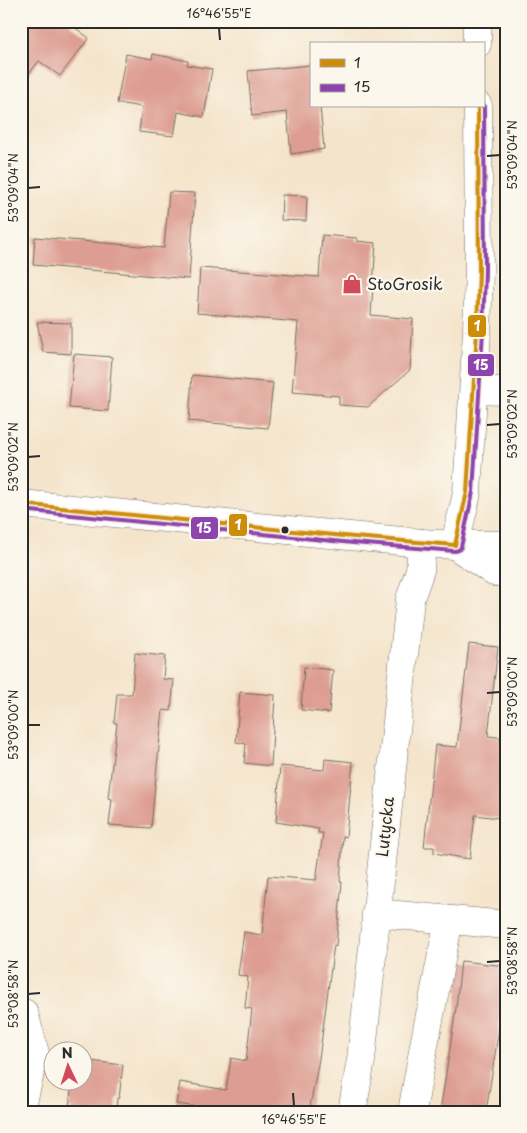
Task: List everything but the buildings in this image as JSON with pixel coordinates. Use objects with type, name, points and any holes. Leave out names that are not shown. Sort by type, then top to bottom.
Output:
[{"type":"street","points":[[477,21],[477,42]]},
{"type":"street","points":[[455,545],[467,492],[474,390],[478,270],[478,108]]},
{"type":"street","points":[[474,390],[506,391]]},
{"type":"street","points":[[21,504],[422,543],[506,545]]},
{"type":"street","name":"Lutycka","points":[[352,1112],[360,1060],[410,599],[420,570],[422,543]]},
{"type":"street","points":[[455,545],[494,572],[506,573]]},
{"type":"street","points":[[376,914],[506,925]]},
{"type":"street","points":[[412,1112],[449,920]]},
{"type":"street","points":[[21,1012],[24,1013],[35,1053],[21,1110]]},
{"type":"transit line","name":"15","points":[[21,510],[353,543],[459,550],[473,492],[483,331],[485,270],[484,106]]},
{"type":"transit line","name":"1","points":[[455,545],[467,492],[477,331],[479,270],[478,108]]},
{"type":"transit line","name":"1","points":[[21,504],[354,537],[455,545]]},
{"type":"place","name":"StoGrosik","points":[[352,284]]}]
